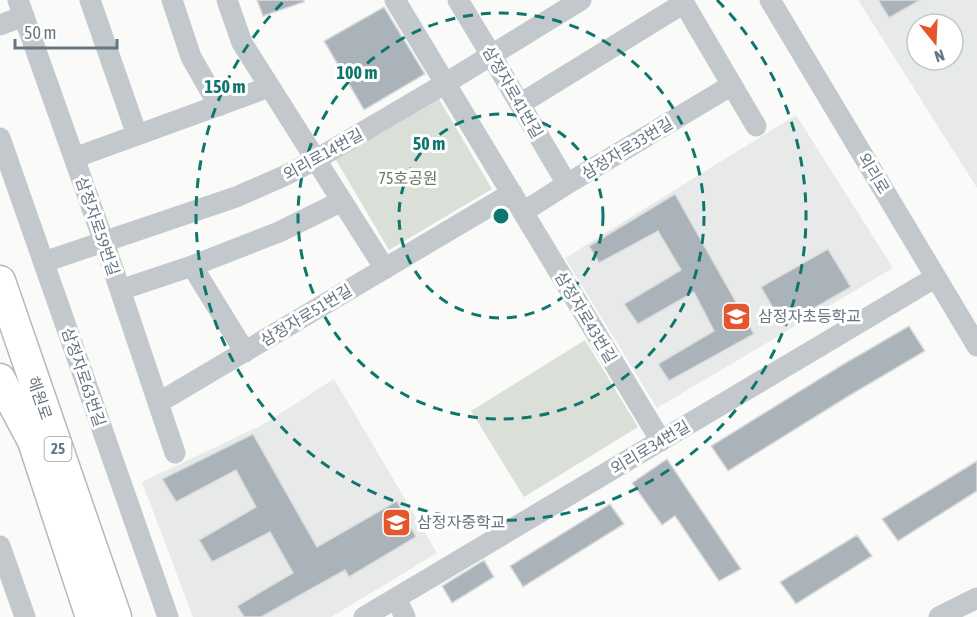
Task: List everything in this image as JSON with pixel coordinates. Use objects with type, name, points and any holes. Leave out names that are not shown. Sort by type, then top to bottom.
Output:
[{"type":"highway","name":"해원로","points":[[0,281],[116,617]]},
{"type":"highway","name":"해원로","points":[[0,341],[92,617]]},
{"type":"highway","points":[[0,380],[34,443]]},
{"type":"street","points":[[90,0],[137,135]]},
{"type":"street","points":[[172,0],[191,57],[219,106]]},
{"type":"street","points":[[227,0],[242,43],[385,269],[512,193]]},
{"type":"street","name":"삼정자로43번길","points":[[395,0],[661,441]]},
{"type":"street","name":"삼정자로41번길","points":[[458,0],[567,184]]},
{"type":"street","name":"외리로14번길","points":[[44,262],[236,197],[284,176],[446,83],[581,0]]},
{"type":"street","name":"외리로","points":[[770,0],[977,346]]},
{"type":"street","points":[[520,104],[683,2],[756,126]]},
{"type":"street","points":[[0,25],[21,8]]},
{"type":"street","name":"삼정자로59번길","points":[[21,8],[104,242],[175,453]]},
{"type":"street","name":"삼정자로33번길","points":[[524,212],[732,85]]},
{"type":"street","points":[[74,158],[269,87]]},
{"type":"street","name":"삼정자로63번길","points":[[0,138],[168,617]]},
{"type":"street","points":[[120,290],[192,266],[279,232],[342,201]]},
{"type":"street","points":[[192,266],[245,352]]},
{"type":"street","name":"삼정자로51번길","points":[[158,403],[385,269]]},
{"type":"street","name":"외리로34번길","points":[[364,617],[400,608],[661,441],[936,277]]},
{"type":"street","points":[[0,546],[25,617]]},
{"type":"street","points":[[939,617],[977,598]]},
{"type":"shaded area","points":[[858,0],[977,0],[977,188]]},
{"type":"shaded area","name":"삼정자초등학교","points":[[796,115],[893,268],[657,408],[565,258]]},
{"type":"shaded area","name":"삼정자중학교","points":[[334,379],[437,553],[331,617],[193,617],[142,482],[262,425]]},
{"type":"green space","name":"75호공원","points":[[439,99],[492,189],[389,250],[336,160]]},
{"type":"green space","points":[[585,340],[638,427],[524,497],[471,411]]},
{"type":"building","points":[[257,0],[304,0],[304,2],[263,16]]},
{"type":"building","points":[[878,0],[920,0],[889,18]]},
{"type":"building","points":[[384,7],[425,74],[364,110],[324,41]]},
{"type":"building","name":"삼정자초등학교","points":[[675,194],[754,334],[669,381],[658,364],[714,331],[694,292],[638,324],[624,304],[681,270],[658,231],[599,263],[589,246]]},
{"type":"building","points":[[828,249],[851,287],[783,326],[761,287]]},
{"type":"building","points":[[909,326],[925,351],[728,471],[711,446]]},
{"type":"building","points":[[253,434],[317,547],[397,501],[416,537],[349,577],[345,570],[261,617],[244,617],[237,606],[293,573],[270,532],[212,562],[199,540],[256,507],[236,470],[176,502],[162,479]]},
{"type":"building","points":[[667,459],[741,569],[719,581],[675,516],[662,525],[632,483]]},
{"type":"building","points":[[977,461],[977,491],[898,541],[882,519]]},
{"type":"building","points":[[610,504],[624,524],[523,587],[510,566]]},
{"type":"building","points":[[857,535],[872,556],[796,604],[780,582]]},
{"type":"building","points":[[484,560],[494,577],[452,603],[442,586]]},
{"type":"place","name":"삼정자초등학교","points":[[737,316]]},
{"type":"place","name":"삼정자중학교","points":[[396,522]]}]
